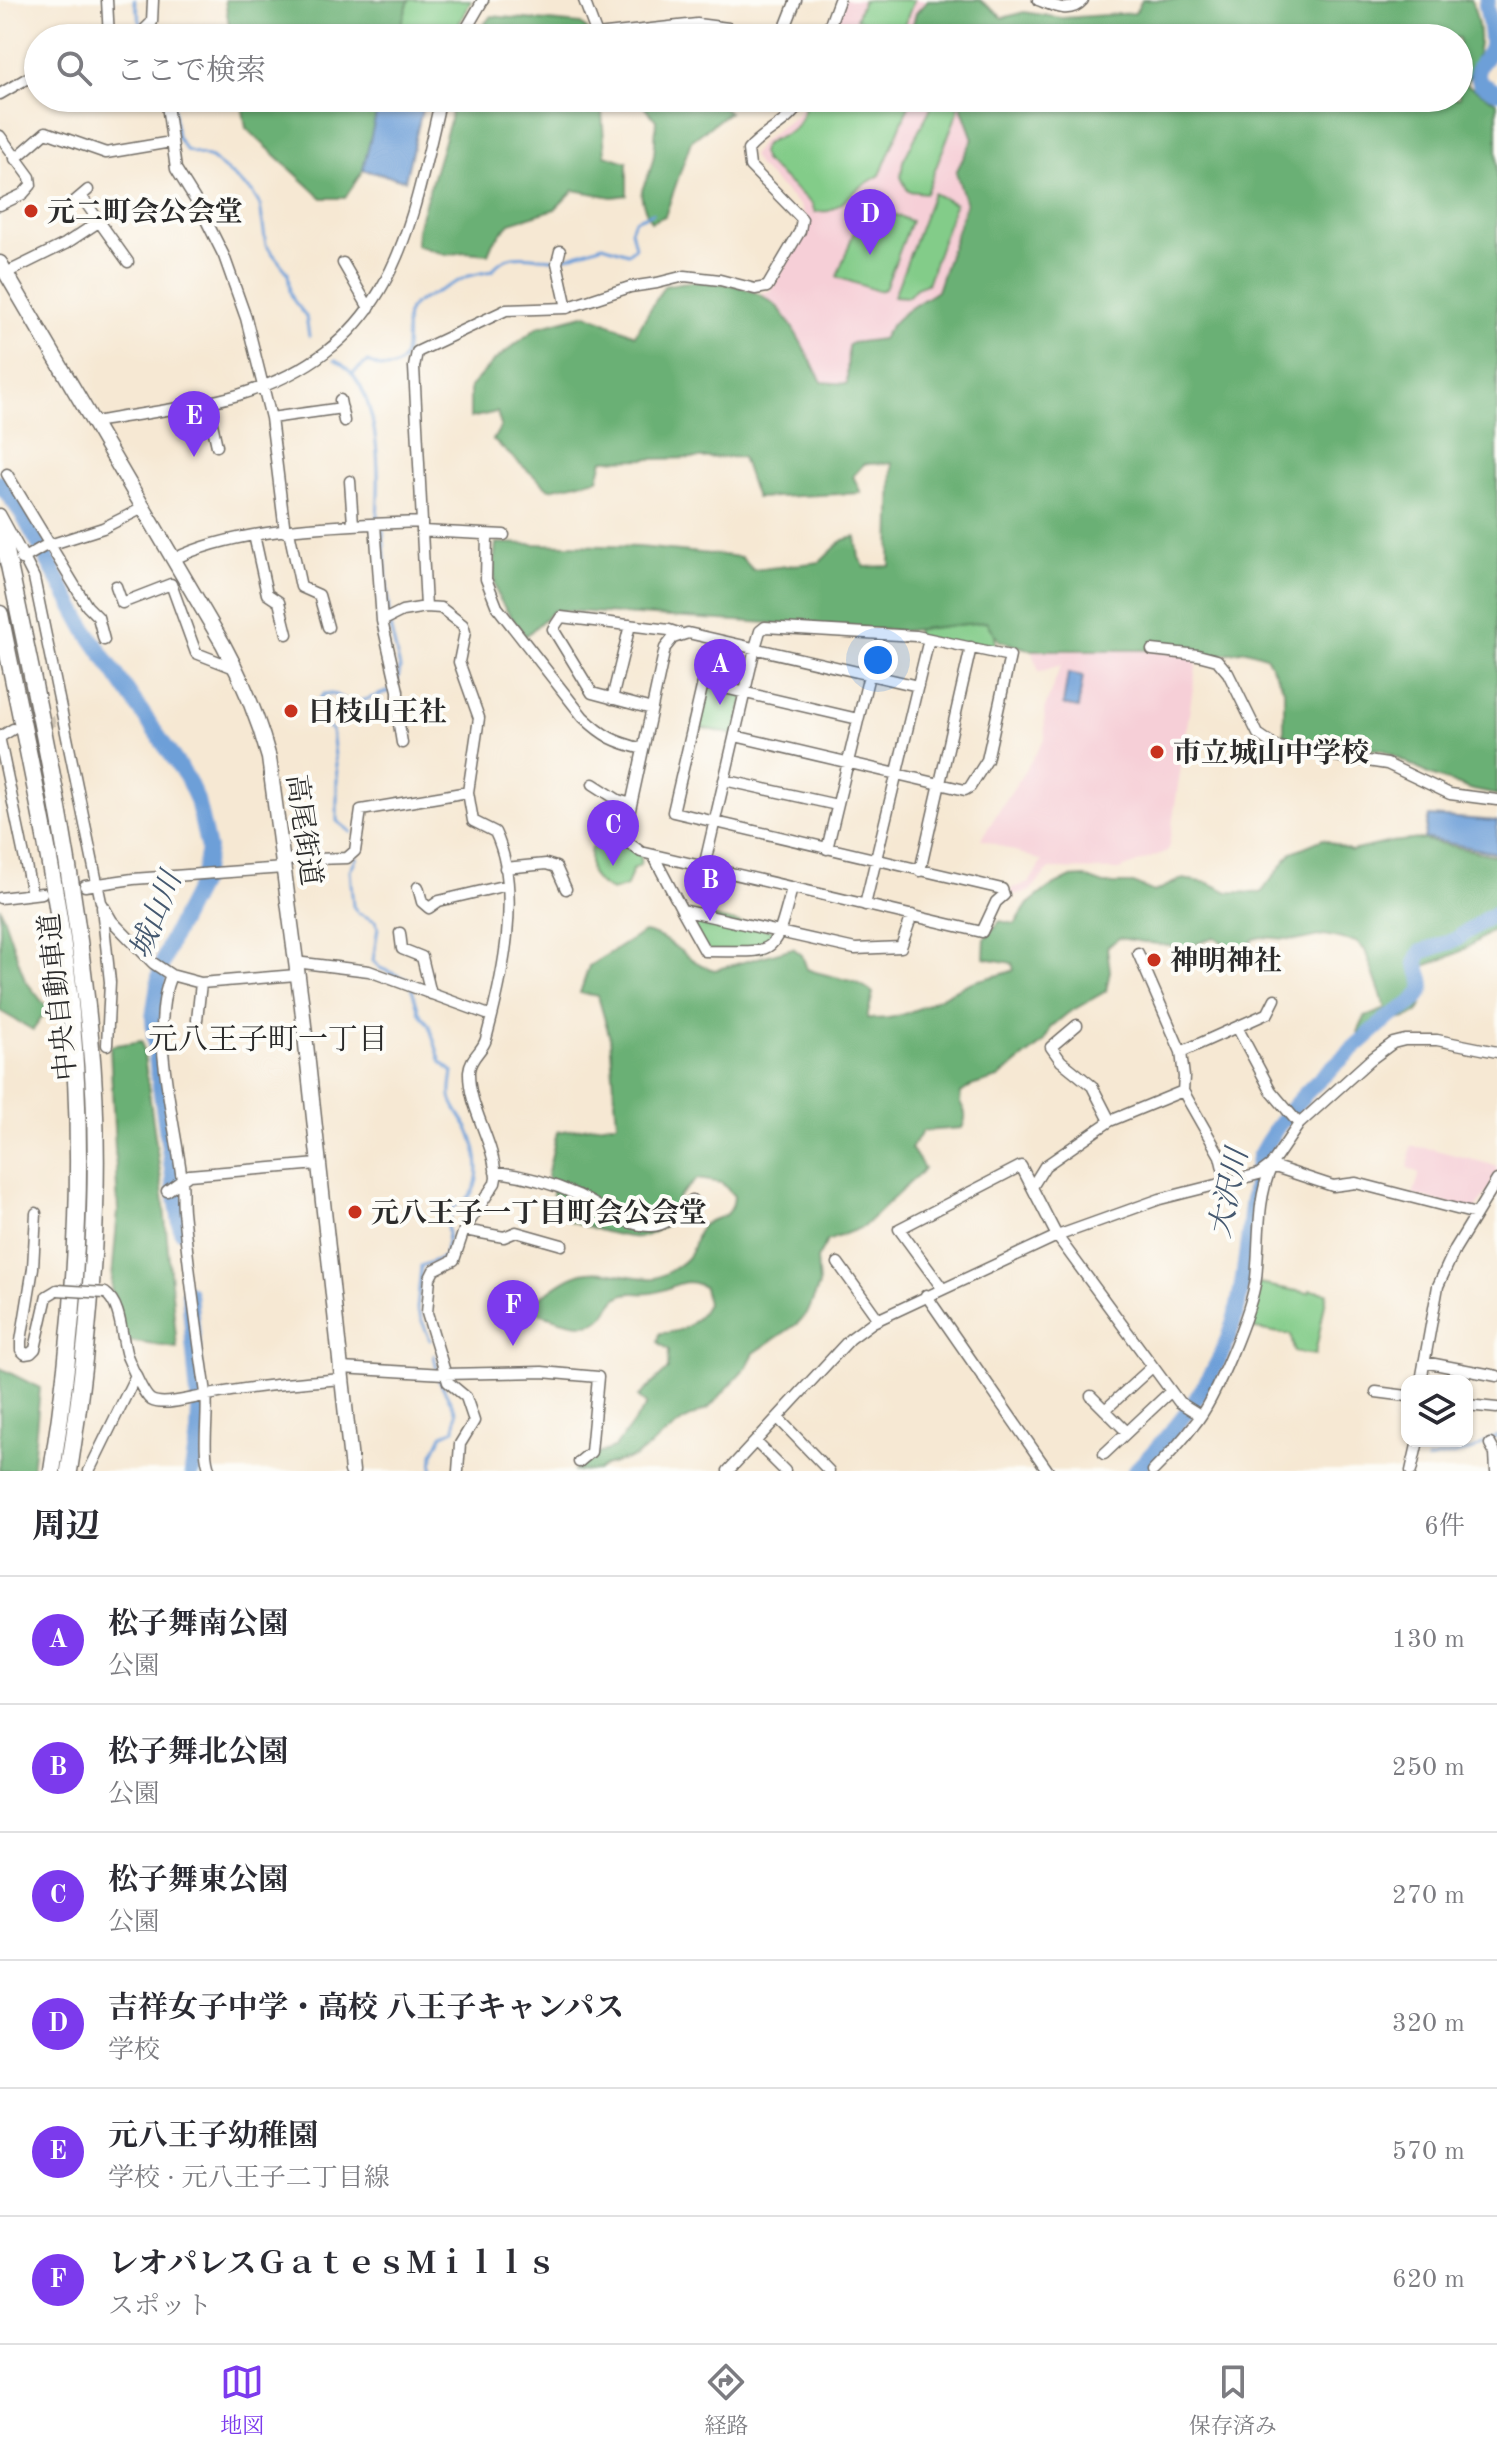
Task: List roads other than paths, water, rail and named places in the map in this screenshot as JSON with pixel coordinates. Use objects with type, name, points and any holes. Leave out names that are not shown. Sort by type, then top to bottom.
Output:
[{"type":"highway","name":"中央自動車道","points":[[2,532],[69,867],[90,1039],[95,1132],[94,1212],[89,1309],[69,1471]]},
{"type":"highway","name":"中央自動車道","points":[[0,614],[60,925],[71,1012],[77,1105],[73,1302],[65,1386],[52,1471]]},
{"type":"main road","name":"高尾街道","points":[[3,268],[237,669],[253,705],[269,758],[284,864],[352,1471]]},
{"type":"street","points":[[107,0],[108,24]]},
{"type":"street","points":[[150,24],[153,0]]},
{"type":"street","points":[[469,24],[483,0]]},
{"type":"street","points":[[584,0],[593,24]]},
{"type":"street","points":[[787,24],[796,0]]},
{"type":"street","points":[[830,24],[839,0]]},
{"type":"street","points":[[1038,0],[1068,10],[1083,0]]},
{"type":"street","points":[[0,94],[24,80]]},
{"type":"street","points":[[168,112],[176,169],[199,206],[235,284],[271,418],[287,532],[301,587],[319,595],[328,627]]},
{"type":"street","points":[[95,422],[236,395],[263,386],[289,375],[340,339],[369,308],[401,251],[413,216],[438,112]]},
{"type":"street","points":[[426,607],[414,367],[417,352],[506,310],[567,308],[630,287],[685,276],[720,280],[755,289],[767,287],[800,231],[802,219],[750,166],[748,150],[794,112]]},
{"type":"street","points":[[15,159],[46,132],[106,153],[171,142]]},
{"type":"street","points":[[0,136],[30,177],[31,185],[23,194],[0,205]]},
{"type":"street","points":[[68,207],[84,193],[128,262]]},
{"type":"street","points":[[3,268],[65,244],[100,221]]},
{"type":"street","points":[[559,256],[567,308]]},
{"type":"street","points":[[343,263],[369,308]]},
{"type":"street","points":[[207,401],[217,446]]},
{"type":"street","points":[[271,418],[312,417],[341,404],[344,421]]},
{"type":"street","points":[[7,474],[46,545],[87,606],[98,617],[104,640]]},
{"type":"street","points":[[350,481],[353,524]]},
{"type":"street","points":[[24,557],[46,545],[103,528],[145,507]]},
{"type":"street","points":[[0,514],[34,578],[90,885],[112,921],[153,963],[169,975],[201,983],[296,969],[352,967],[492,1016]]},
{"type":"street","points":[[174,559],[192,550],[254,535],[353,524],[422,526],[504,535]]},
{"type":"street","points":[[375,524],[402,743]]},
{"type":"street","points":[[254,535],[267,594],[279,602],[287,634]]},
{"type":"street","points":[[487,535],[486,579],[497,607],[597,731],[611,741],[643,749]]},
{"type":"street","points":[[116,586],[122,603],[171,584],[196,653],[237,669]]},
{"type":"street","points":[[387,618],[426,607],[441,608],[454,615],[463,625],[465,632],[459,662],[479,718],[468,792],[473,821],[495,832],[507,885],[503,964],[484,1045],[470,1065],[469,1083],[469,1092],[495,1172],[495,1183],[464,1230],[454,1260],[434,1270],[430,1278],[427,1313],[439,1374],[466,1397],[474,1421],[460,1444],[458,1471]]},
{"type":"street","points":[[652,709],[592,693],[553,629],[561,617],[681,634]]},
{"type":"street","points":[[612,699],[630,625]]},
{"type":"street","points":[[704,867],[755,648],[760,631],[765,627],[929,639],[1010,656],[990,752],[970,787],[965,790],[735,736]]},
{"type":"street","points":[[858,719],[703,683],[673,812],[1002,889],[1004,895],[996,902],[982,932],[641,852],[626,841],[625,833],[665,648],[673,638],[688,633],[918,686]]},
{"type":"street","points":[[865,905],[929,639]]},
{"type":"street","points":[[920,871],[971,647]]},
{"type":"street","points":[[1152,650],[1217,660],[1228,673],[1258,734],[1277,747],[1387,764],[1450,794],[1497,800]]},
{"type":"street","points":[[827,849],[869,675]]},
{"type":"street","points":[[0,898],[37,893],[0,739],[13,729]]},
{"type":"street","points":[[724,780],[837,805]]},
{"type":"street","points":[[593,784],[618,800],[631,804]]},
{"type":"street","points":[[90,885],[347,858],[355,851],[361,810],[468,792]]},
{"type":"street","points":[[653,855],[705,951],[763,951],[774,943],[780,932],[792,888]]},
{"type":"street","points":[[505,868],[546,864],[556,867],[566,889]]},
{"type":"street","points":[[418,887],[422,902],[429,908],[439,901],[507,885]]},
{"type":"street","points":[[101,902],[110,982],[107,1045]]},
{"type":"street","points":[[682,910],[855,949],[901,947],[912,915]]},
{"type":"street","points":[[400,933],[402,949],[422,957],[431,994]]},
{"type":"street","points":[[1138,953],[1181,1052],[1183,1091],[1220,1156],[1226,1181]]},
{"type":"street","points":[[169,975],[164,1003],[164,1046],[174,1187],[205,1395],[205,1460],[210,1471]]},
{"type":"street","points":[[197,1020],[201,983]]},
{"type":"street","points":[[1181,1052],[1268,1013],[1275,999]]},
{"type":"street","points":[[1077,1025],[1051,1047],[1061,1061],[1092,1086],[1110,1121]]},
{"type":"street","points":[[1237,1027],[1271,1091],[1297,1122]]},
{"type":"street","points":[[1153,1471],[1195,1425],[1249,1310],[1269,1167],[1297,1122],[1393,1043],[1437,1040],[1497,1052]]},
{"type":"street","points":[[1032,1187],[1045,1166],[1110,1121],[1183,1091]]},
{"type":"street","points":[[174,1187],[189,1175],[318,1164]]},
{"type":"street","points":[[942,1288],[899,1229],[1021,1166],[1057,1236],[1171,1391],[1198,1414]]},
{"type":"street","points":[[728,1471],[850,1339],[878,1319],[1057,1236],[1160,1199],[1247,1177],[1269,1167],[1333,1186],[1356,1183],[1476,1214]]},
{"type":"street","points":[[495,1172],[523,1175],[552,1184],[624,1220],[650,1227],[675,1216],[692,1200]]},
{"type":"street","points":[[1422,1375],[1438,1286],[1448,1261],[1497,1180]]},
{"type":"street","points":[[36,1213],[33,1268],[21,1341],[21,1350],[25,1354],[35,1349],[47,1296],[57,1290],[105,1293],[111,1297],[125,1348],[151,1400],[185,1400],[254,1386],[342,1374],[542,1372],[598,1377],[591,1452],[579,1462]]},
{"type":"street","points":[[464,1230],[504,1237],[516,1232],[562,1245]]},
{"type":"street","points":[[838,1263],[878,1319]]},
{"type":"street","points":[[926,1295],[1048,1471]]},
{"type":"street","points":[[1424,1362],[1497,1376]]},
{"type":"street","points":[[1105,1410],[1152,1367]]},
{"type":"street","points":[[89,1471],[136,1375]]},
{"type":"street","points":[[1104,1454],[1171,1391]]},
{"type":"street","points":[[1376,1392],[1401,1395]]},
{"type":"street","points":[[1091,1396],[1127,1432]]},
{"type":"street","points":[[1473,1403],[1497,1408]]},
{"type":"street","points":[[778,1418],[829,1471]]},
{"type":"street","points":[[756,1442],[785,1471]]},
{"type":"street","points":[[1490,1444],[1495,1453],[1496,1471]]},
{"type":"street","points":[[1411,1471],[1417,1447]]},
{"type":"water","points":[[377,112],[422,112],[405,180],[363,170]]},
{"type":"water","points":[[1068,673],[1083,676],[1078,708],[1063,705]]},
{"type":"water","points":[[1429,816],[1497,821],[1497,853],[1424,838]]},
{"type":"waterway","points":[[134,0],[141,24]]},
{"type":"waterway","name":"大沢川","points":[[1488,0],[1491,46],[1479,66],[1478,76],[1480,83],[1497,92]]},
{"type":"waterway","points":[[174,112],[177,137],[186,150],[211,158],[252,192],[260,205],[266,245],[288,273],[290,292],[306,316],[309,336]]},
{"type":"waterway","points":[[561,259],[603,245],[628,253],[635,247],[631,230],[635,220],[653,213]]},
{"type":"waterway","points":[[352,374],[367,362],[385,368],[401,362],[405,355],[407,315],[419,301],[468,276],[492,271],[512,257],[553,259]]},
{"type":"waterway","points":[[335,360],[350,372],[369,408],[377,455],[377,518]]},
{"type":"waterway","name":"城山川","points":[[0,483],[21,512],[87,632],[187,778],[197,800],[208,849],[202,879],[171,940],[160,970],[153,1018],[181,1231]]},
{"type":"waterway","points":[[383,530],[389,614]]},
{"type":"waterway","points":[[389,622],[400,668],[398,680]]},
{"type":"waterway","points":[[351,832],[337,821],[337,774],[332,730],[324,724],[320,698],[328,694],[359,701],[394,687]]},
{"type":"waterway","points":[[357,857],[350,870],[353,906],[358,913],[375,921],[378,927],[373,961],[380,968],[411,981]]},
{"type":"waterway","name":"大沢川","points":[[1135,1471],[1184,1415],[1222,1352],[1242,1287],[1259,1157],[1270,1137],[1298,1101],[1332,1068],[1383,1022],[1418,997],[1423,985],[1416,963],[1421,952],[1455,940],[1497,914]]},
{"type":"waterway","points":[[412,989],[419,1012],[429,1025],[441,1062],[453,1072],[451,1097],[469,1130],[478,1162],[476,1184],[464,1201],[454,1206],[447,1225],[444,1257],[421,1266],[417,1309],[430,1340]]},
{"type":"waterway","name":"城山川","points":[[189,1293],[199,1410],[192,1471]]},
{"type":"waterway","points":[[434,1355],[437,1371]]},
{"type":"waterway","points":[[432,1471],[433,1454],[442,1435],[455,1429],[456,1412],[438,1378]]},
{"type":"waterway","points":[[1427,1460],[1473,1450],[1497,1436]]},
{"type":"tunnel","points":[[19,728],[55,721]]},
{"type":"place","name":"元二町会公会堂","points":[[31,211]]},
{"type":"place","name":"吉祥女子中学・高校 八王子キャンパス","points":[[870,255]]},
{"type":"place","name":"元八王子幼稚園","points":[[194,457]]},
{"type":"place","name":"松子舞南公園","points":[[720,705]]},
{"type":"place","name":"日枝山王社","points":[[291,711]]},
{"type":"place","name":"市立城山中学校","points":[[1157,752]]},
{"type":"place","name":"松子舞東公園","points":[[613,866]]},
{"type":"place","name":"松子舞北公園","points":[[710,921]]},
{"type":"place","name":"神明神社","points":[[1154,960]]},
{"type":"place","name":"元八王子一丁目町会公会堂","points":[[355,1212]]},
{"type":"place","name":"レオパレスＧａｔｅｓＭｉｌｌｓ","points":[[513,1346]]},
{"type":"district","name":"元八王子町一丁目","points":[[268,1039]]}]
